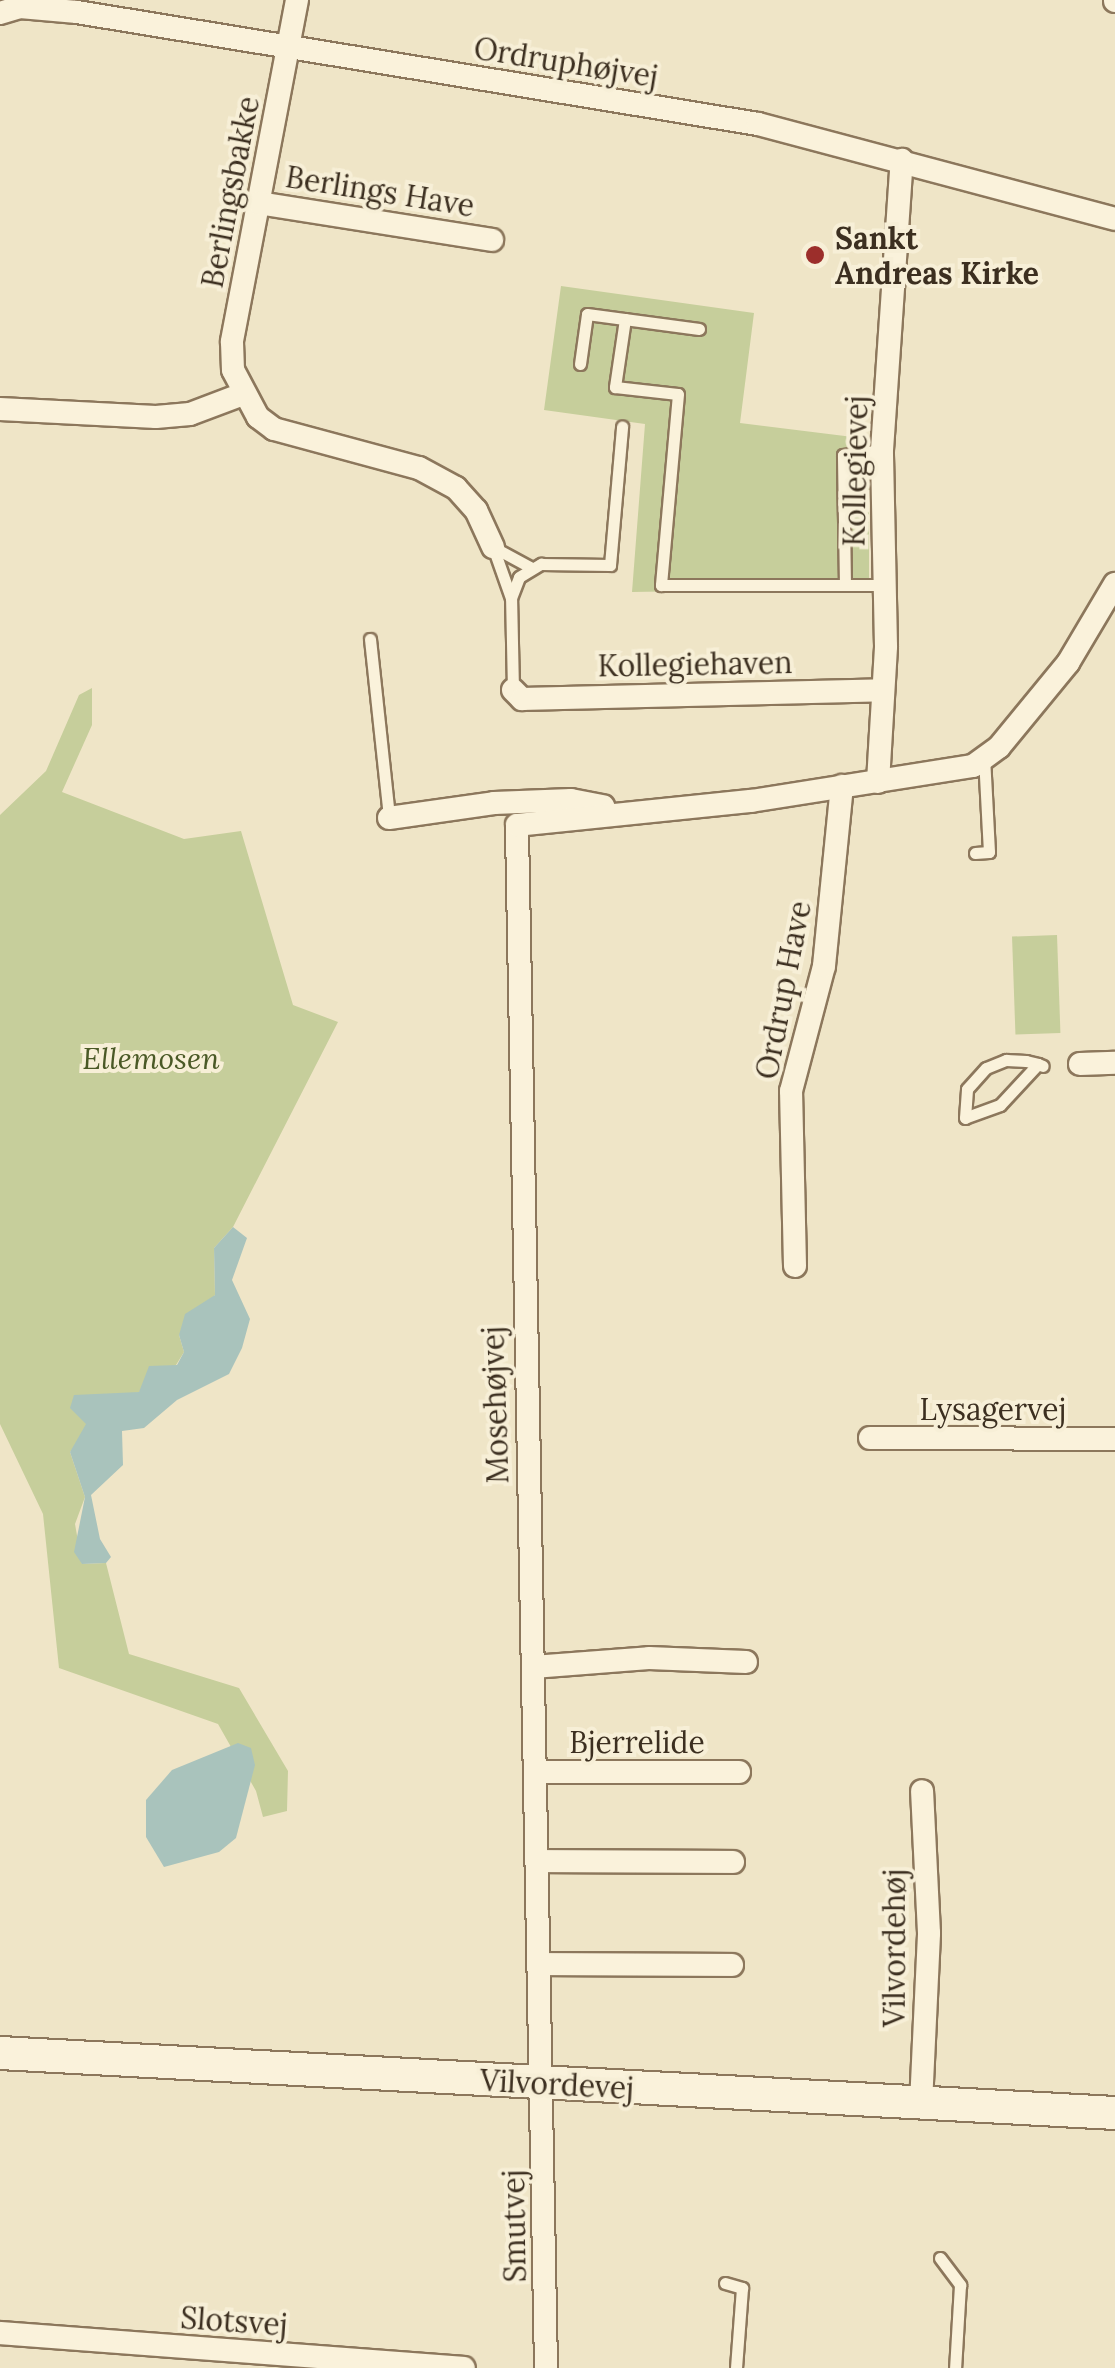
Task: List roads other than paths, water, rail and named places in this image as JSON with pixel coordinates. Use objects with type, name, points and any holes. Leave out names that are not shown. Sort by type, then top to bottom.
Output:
[{"type":"street","name":"Berlingsbakke","points":[[243,394],[232,342],[297,0]]},
{"type":"street","name":"Ordruphøjvej","points":[[0,13],[20,7],[77,12],[758,124],[1115,219]]},
{"type":"street","name":"Kollegievej","points":[[878,782],[884,585],[882,450],[902,160]]},
{"type":"street","name":"Berlings Have","points":[[258,203],[492,240]]},
{"type":"street","points":[[0,408],[156,417],[190,414],[243,394],[258,417],[294,439],[419,468],[456,488],[493,547]]},
{"type":"street","name":"Mosehøjvej","points":[[543,2083],[515,834],[525,820],[944,776],[984,758],[1068,662],[1115,584]]},
{"type":"street","name":"Kollegiehaven","points":[[514,690],[522,698],[882,690]]},
{"type":"street","name":"Ordrup Have","points":[[795,1266],[791,1091],[824,966],[842,786]]},
{"type":"street","name":"Mosehøjvej","points":[[390,818],[571,800],[615,812]]},
{"type":"street","points":[[1072,1064],[1115,1063]]},
{"type":"street","name":"Lysagervej","points":[[870,1438],[1115,1439]]},
{"type":"street","points":[[534,1667],[649,1658],[746,1662]]},
{"type":"street","name":"Bjerrelide","points":[[536,1772],[739,1772]]},
{"type":"street","name":"Vilvordehøj","points":[[921,2104],[929,1934],[922,1791]]},
{"type":"street","points":[[538,1862],[733,1862]]},
{"type":"street","points":[[540,1964],[732,1965]]},
{"type":"street","name":"Vilvordevej","points":[[0,2053],[1115,2113]]},
{"type":"street","name":"Smutvej","points":[[543,2083],[546,2368]]},
{"type":"street","name":"Slotsvej","points":[[0,2333],[464,2368]]},
{"type":"lane","points":[[580,364],[587,314],[700,329]]},
{"type":"lane","points":[[625,319],[615,387],[678,394],[662,585],[884,585]]},
{"type":"lane","points":[[493,547],[530,568],[610,565],[622,427]]},
{"type":"lane","points":[[845,585],[843,455],[882,450]]},
{"type":"lane","points":[[493,547],[511,598],[514,690]]},
{"type":"lane","points":[[511,598],[530,568]]},
{"type":"lane","points":[[370,639],[390,818]]},
{"type":"lane","points":[[975,854],[990,852],[984,758]]},
{"type":"lane","points":[[1006,1060],[1041,1065],[1000,1105],[965,1118],[968,1089],[986,1068],[1006,1060]]},
{"type":"lane","points":[[940,2258],[960,2286],[955,2368]]},
{"type":"lane","points":[[725,2283],[742,2288],[736,2368]]},
{"type":"water","points":[[233,1227],[247,1238],[232,1280],[250,1319],[242,1348],[229,1374],[177,1400],[144,1428],[122,1431],[123,1465],[91,1495],[100,1539],[111,1557],[106,1563],[82,1564],[74,1552],[85,1497],[70,1452],[86,1424],[70,1408],[74,1395],[139,1392],[149,1366],[177,1365],[184,1352],[179,1335],[185,1314],[215,1295],[214,1248]]},
{"type":"water","points":[[238,1743],[251,1748],[255,1765],[236,1838],[219,1852],[164,1867],[146,1837],[146,1800],[172,1770]]},
{"type":"place","name":"Sankt Andreas Kirke","points":[[815,255]]},
{"type":"park label","name":"Ellemosen","points":[[151,1058]]}]
